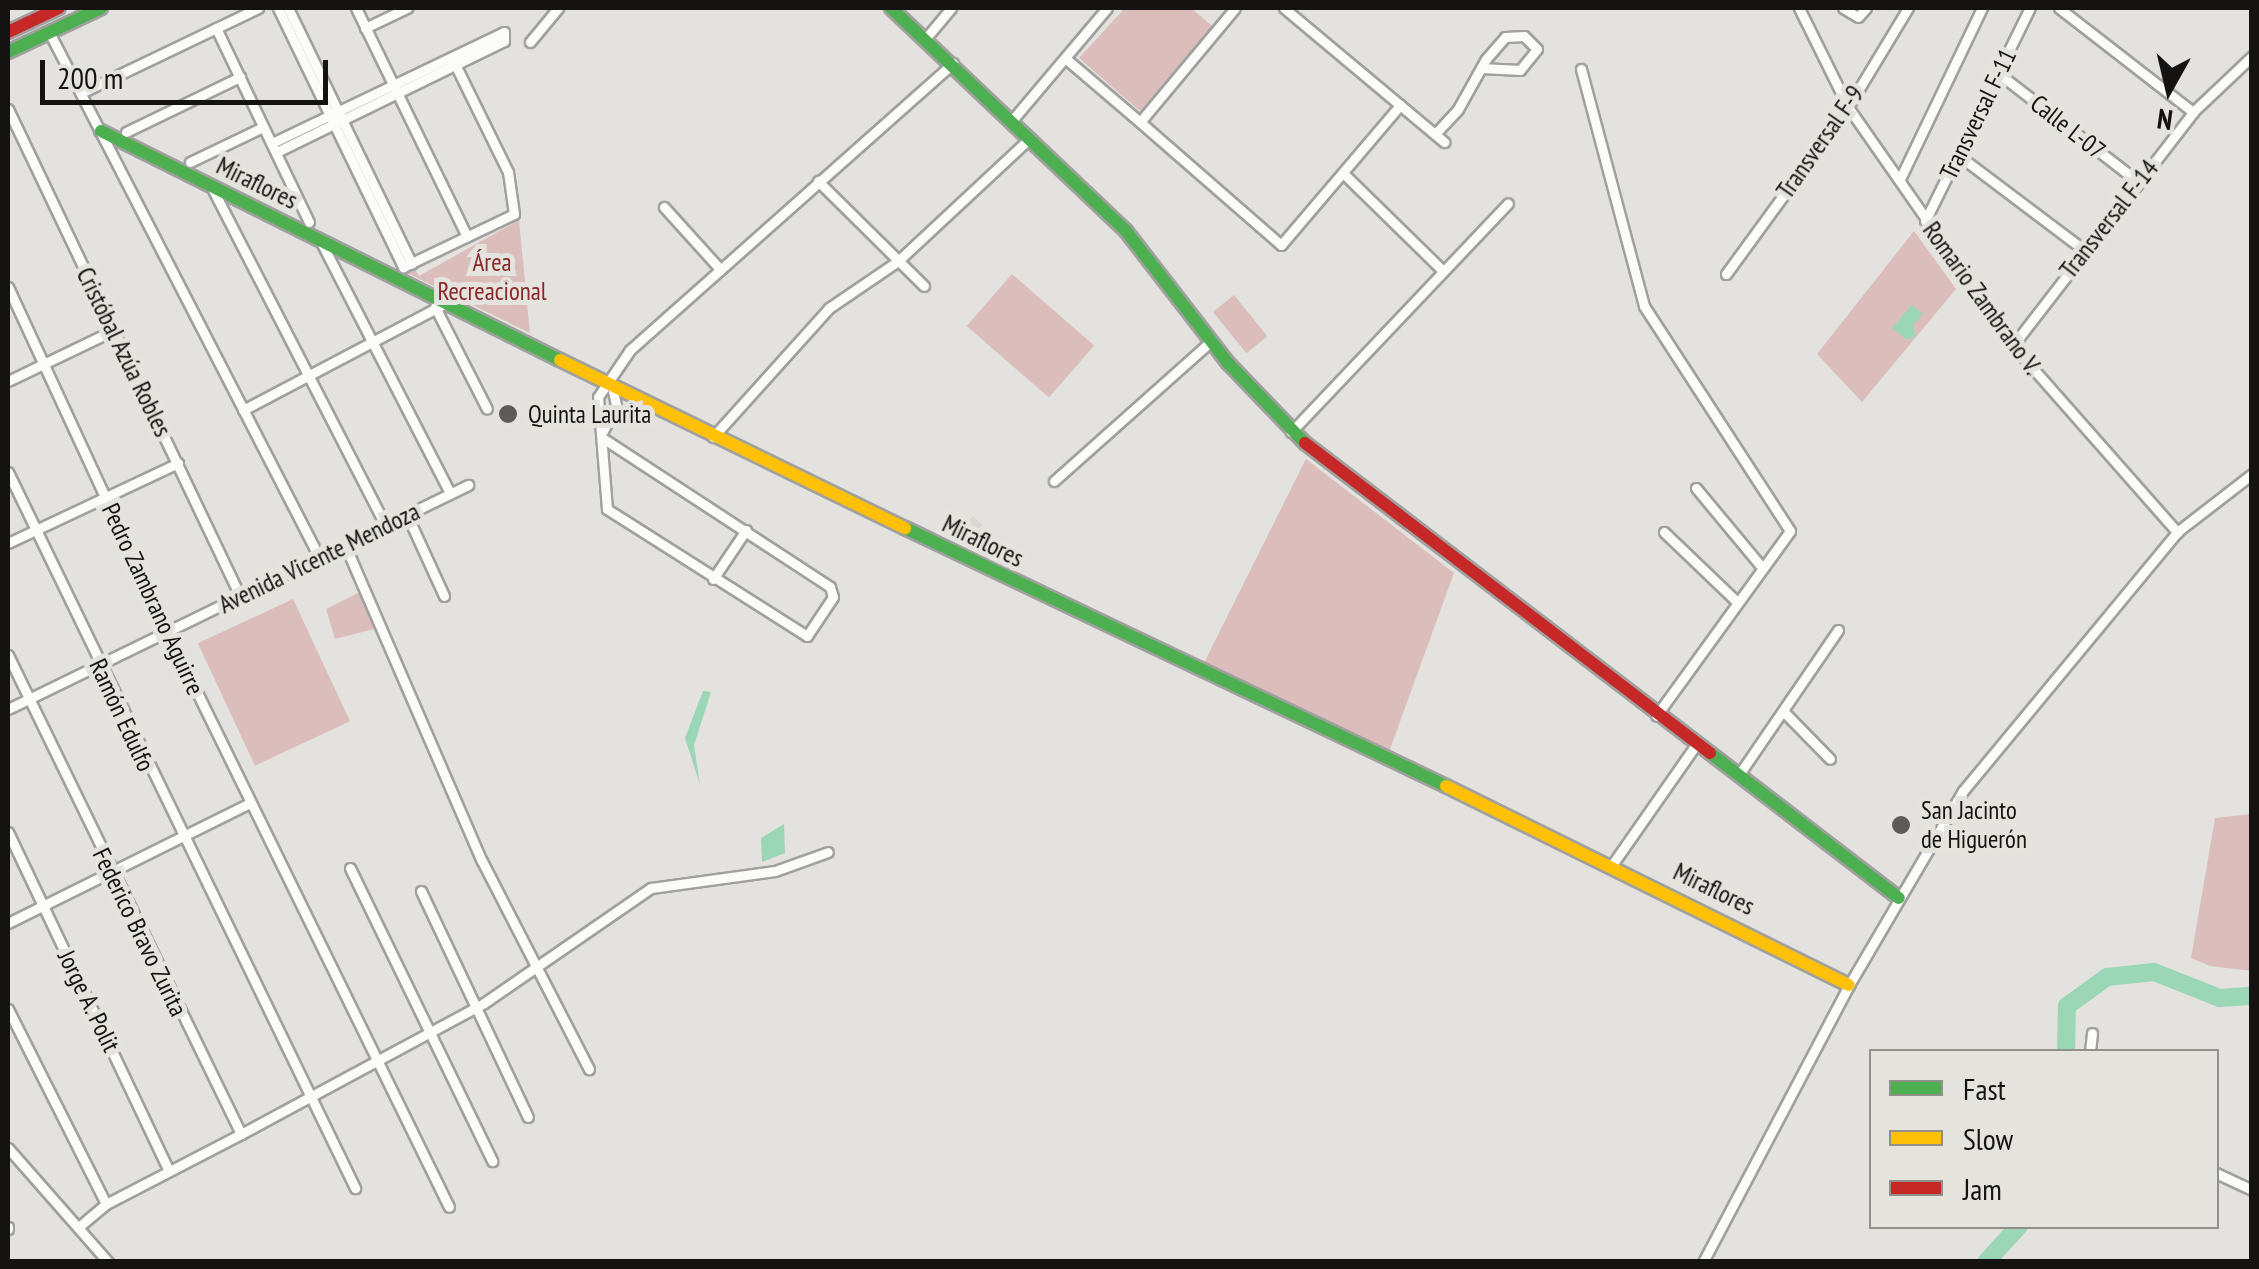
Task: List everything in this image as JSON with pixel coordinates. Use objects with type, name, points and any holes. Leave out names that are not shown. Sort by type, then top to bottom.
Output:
[{"type":"street","points":[[8,32],[59,8]]},
{"type":"street","points":[[8,52],[101,8]]},
{"type":"street","points":[[84,91],[258,8]]},
{"type":"street","points":[[278,8],[336,118]]},
{"type":"street","points":[[288,8],[403,268],[514,214],[508,172],[454,62]]},
{"type":"street","points":[[356,8],[467,238]]},
{"type":"street","points":[[366,28],[408,8]]},
{"type":"street","points":[[530,42],[558,8]]},
{"type":"street","points":[[890,8],[1014,118],[1126,231],[1211,341],[1291,432],[1554,628],[1694,746],[1899,898]]},
{"type":"street","points":[[926,38],[951,8]]},
{"type":"street","points":[[1014,118],[1107,8]]},
{"type":"street","points":[[1140,122],[1235,8]]},
{"type":"street","points":[[1284,8],[1440,138],[1482,68],[1505,36],[1524,36],[1538,49],[1520,70],[1482,68]]},
{"type":"street","name":"Romario Zambrano V.","points":[[1800,8],[1812,45],[1848,107],[1900,178],[1925,221],[2014,344],[2177,532]]},
{"type":"street","points":[[1843,8],[1858,16],[1866,8]]},
{"type":"street","name":"Transversal F-9","points":[[1726,274],[1848,107],[1908,8]]},
{"type":"street","points":[[1900,178],[1982,8]]},
{"type":"street","name":"Transversal F-11","points":[[1925,221],[2030,8]]},
{"type":"street","points":[[2060,8],[2194,112]]},
{"type":"street","points":[[216,28],[309,222]]},
{"type":"street","points":[[49,32],[318,557]]},
{"type":"street","points":[[274,148],[504,42],[504,32],[454,62]]},
{"type":"street","name":"Transversal F-14","points":[[2014,344],[2194,112],[2252,56]]},
{"type":"street","points":[[1065,58],[1282,245],[1400,105]]},
{"type":"street","points":[[604,435],[830,587],[833,597],[802,638],[607,509],[598,397],[612,383],[630,350],[952,63]]},
{"type":"street","points":[[1581,70],[1644,306],[1790,531],[1760,565],[1656,716]]},
{"type":"street","name":"Calle L-07","points":[[1998,73],[2138,181]]},
{"type":"street","points":[[126,132],[240,77]]},
{"type":"street","name":"Cristóbal Azúa Robles","points":[[8,108],[240,596]]},
{"type":"street","points":[[190,162],[264,126]]},
{"type":"street","name":"Miraflores","points":[[100,131],[426,292],[442,305],[612,383],[713,437],[1612,865],[1849,985]]},
{"type":"street","points":[[713,437],[829,308],[898,260],[1032,136]]},
{"type":"street","points":[[1958,155],[2084,250]]},
{"type":"street","points":[[1343,173],[1442,270]]},
{"type":"street","points":[[818,180],[924,286]]},
{"type":"street","points":[[211,186],[385,525]]},
{"type":"street","points":[[1291,432],[1508,203]]},
{"type":"street","points":[[664,207],[720,269]]},
{"type":"street","points":[[319,238],[450,494]]},
{"type":"street","name":"Pedro Zambrano Aguirre","points":[[8,287],[167,632],[449,1206]]},
{"type":"street","points":[[243,410],[442,305],[487,409]]},
{"type":"street","points":[[8,381],[114,330]]},
{"type":"street","points":[[1054,482],[1211,341]]},
{"type":"street","points":[[604,435],[616,405],[612,383]]},
{"type":"street","points":[[8,543],[178,464]]},
{"type":"street","name":"Ramón Edulfo","points":[[8,472],[180,838],[354,1188]]},
{"type":"street","points":[[1702,1262],[1849,985],[1973,778],[2177,532],[2252,474]]},
{"type":"street","name":"Avenida Vicente Mendoza","points":[[8,709],[468,485]]},
{"type":"street","points":[[1696,488],[1760,565]]},
{"type":"street","points":[[407,515],[444,596]]},
{"type":"street","points":[[713,580],[746,530]]},
{"type":"street","points":[[1664,532],[1735,600]]},
{"type":"street","points":[[346,545],[482,861],[589,1069]]},
{"type":"street","points":[[1736,778],[1838,630]]},
{"type":"street","name":"Federico Bravo Zurita","points":[[8,655],[110,873],[242,1134]]},
{"type":"street","points":[[1783,711],[1830,759]]},
{"type":"street","points":[[1612,865],[1694,746]]},
{"type":"street","points":[[8,923],[250,803]]},
{"type":"street","name":"Jorge A. Polit","points":[[8,832],[169,1171]]},
{"type":"street","points":[[80,1226],[106,1204],[429,1036],[539,967],[651,888],[775,870],[828,852]]},
{"type":"street","points":[[350,868],[492,1161]]},
{"type":"street","points":[[420,891],[472,1010],[528,1117]]},
{"type":"street","points":[[8,1009],[106,1204]]},
{"type":"street","points":[[2090,1049],[2092,1033]]},
{"type":"street","points":[[8,1148],[108,1262]]},
{"type":"street","points":[[2219,1174],[2252,1190]]},
{"type":"shaded area","points":[[1912,305],[1923,314],[1913,325],[1916,336],[1907,340],[1892,328]]},
{"type":"shaded area","points":[[973,516],[982,525],[961,546],[952,537]]},
{"type":"shaded area","points":[[703,691],[711,692],[694,745],[700,785],[685,738]]},
{"type":"shaded area","points":[[784,824],[785,853],[762,862],[761,838]]},
{"type":"green space","points":[[1125,8],[1191,8],[1216,29],[1141,112],[1079,58]]},
{"type":"green space","name":"Área Recreacional","points":[[519,220],[530,333],[405,272],[415,269],[419,276]]},
{"type":"green space","points":[[1914,231],[1956,289],[1862,402],[1817,354]]},
{"type":"green space","points":[[1012,274],[1094,346],[1049,398],[967,326]]},
{"type":"green space","points":[[1234,295],[1267,336],[1246,353],[1213,312]]},
{"type":"green space","points":[[1306,459],[1454,573],[1389,752],[1203,665]]},
{"type":"green space","points":[[360,592],[374,629],[335,639],[326,609]]},
{"type":"green space","points":[[293,599],[350,721],[255,766],[198,643]]},
{"type":"green space","points":[[2251,814],[2251,971],[2210,966],[2191,958],[2215,818]]},
{"type":"waterway","points":[[2066,1049],[2067,1006],[2107,977],[2154,972],[2220,998],[2252,996]]},
{"type":"waterway","points":[[1986,1262],[2016,1229]]},
{"type":"traffic: fast","points":[[8,52],[101,8]]},
{"type":"traffic: fast","points":[[891,8],[1126,231],[1228,363],[1305,443]]},
{"type":"traffic: fast","points":[[101,131],[560,360]]},
{"type":"traffic: fast","points":[[905,528],[1446,786]]},
{"type":"traffic: fast","points":[[1710,753],[1899,898]]},
{"type":"traffic: slow","points":[[560,360],[905,528]]},
{"type":"traffic: slow","points":[[1446,786],[1849,985]]},
{"type":"traffic: jam","points":[[8,32],[59,8]]},
{"type":"traffic: jam","points":[[1305,443],[1710,753]]},
{"type":"place","name":"Quinta Laurita","points":[[508,414]]},
{"type":"place","name":"San Jacinto de Higuerón","points":[[1901,825]]}]
